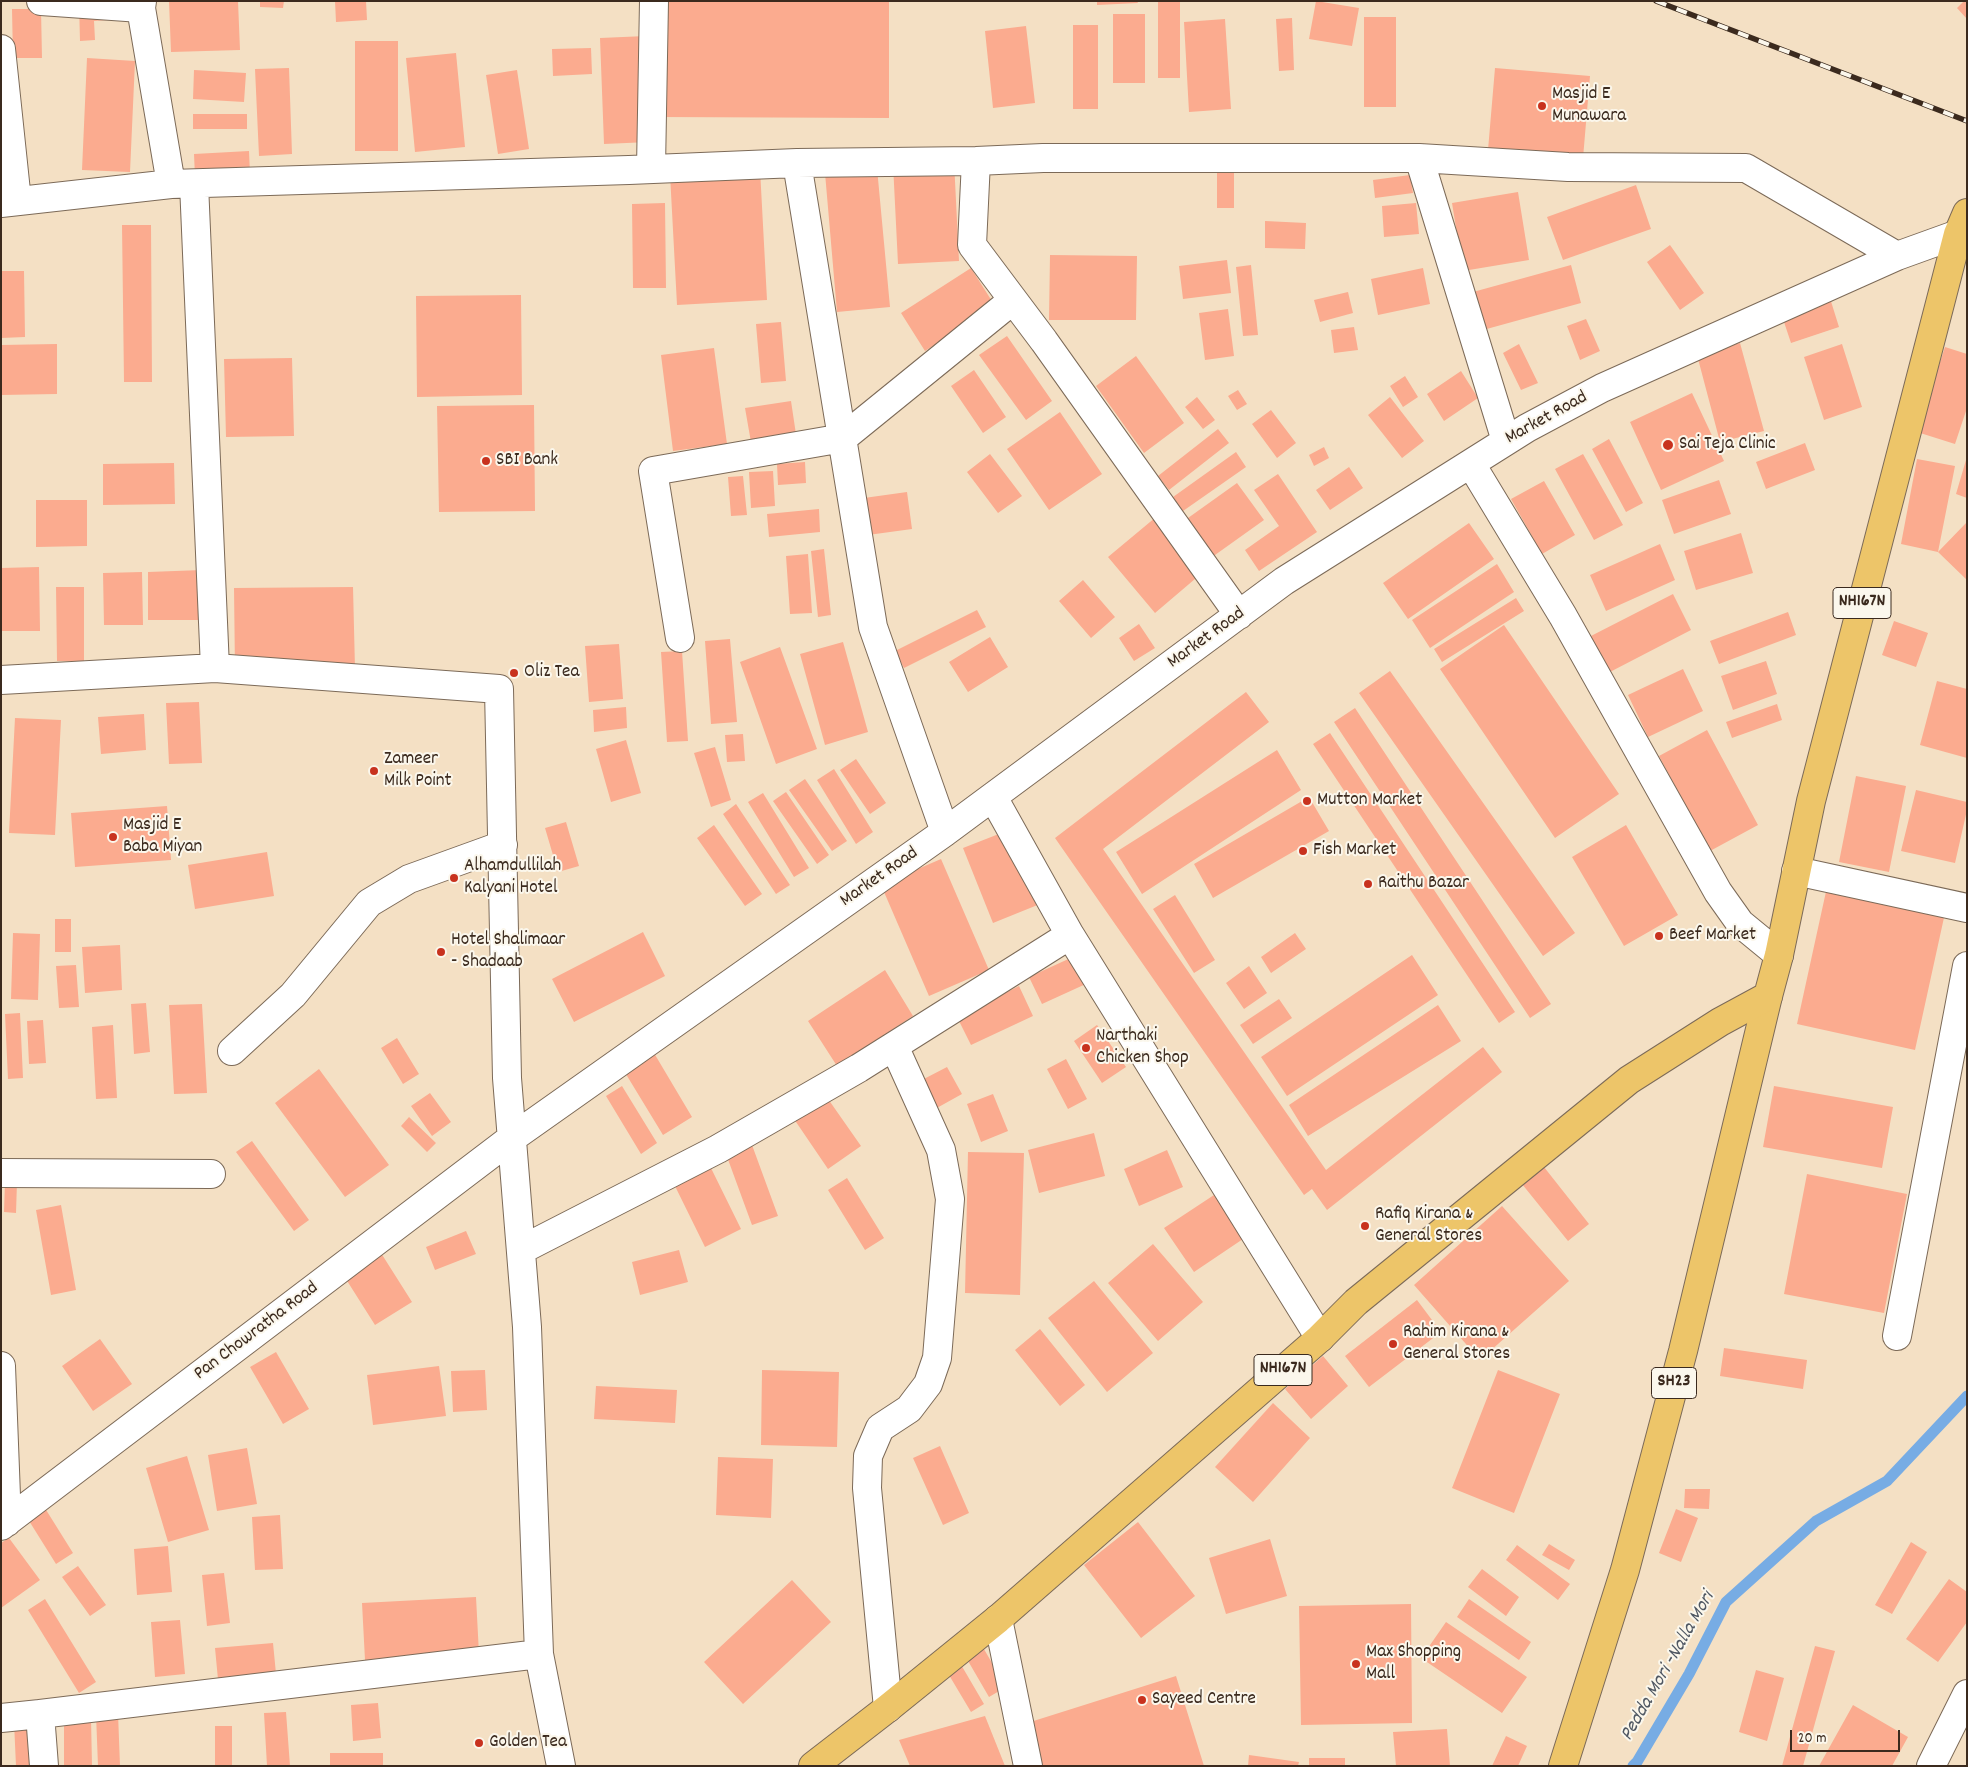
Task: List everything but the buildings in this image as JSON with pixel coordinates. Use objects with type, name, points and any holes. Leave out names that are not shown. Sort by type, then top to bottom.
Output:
[{"type":"main road","name":"NH167N","points":[[813,1766],[888,1708],[998,1618],[1320,1338],[1356,1302],[1630,1080],[1720,1022],[1768,996],[1779,954],[1811,801],[1962,223]]},
{"type":"main road","name":"SH23","points":[[1563,1766],[1625,1570],[1678,1370],[1768,996]]},
{"type":"street","points":[[41,1],[142,4],[182,184],[214,668]]},
{"type":"street","points":[[651,168],[654,1]]},
{"type":"street","points":[[1,48],[9,202],[182,184],[797,163],[976,161],[1043,158],[1419,158],[1568,167],[1746,168],[1897,256]]},
{"type":"street","points":[[1419,158],[1506,441]]},
{"type":"street","points":[[976,161],[972,245],[1239,615]]},
{"type":"street","points":[[797,163],[873,627],[945,832]]},
{"type":"street","name":"Market Road","points":[[512,1138],[945,832],[1284,581],[1506,441],[1602,388],[1897,256],[1962,223]]},
{"type":"street","points":[[680,638],[653,471],[843,438],[1013,300]]},
{"type":"street","points":[[1470,464],[1563,616],[1718,892],[1740,923],[1779,954]]},
{"type":"street","points":[[1,680],[214,668],[500,689],[507,1078],[527,1327],[539,1654],[561,1766]]},
{"type":"street","points":[[993,797],[1070,935],[1320,1338]]},
{"type":"street","points":[[232,1051],[293,995],[369,903],[409,879],[502,845]]},
{"type":"street","points":[[1796,871],[1967,908]]},
{"type":"street","points":[[521,1250],[718,1149],[859,1068],[1070,935]]},
{"type":"street","points":[[1897,1336],[1967,966]]},
{"type":"street","points":[[888,1708],[867,1488],[868,1456],[880,1428],[909,1408],[928,1384],[937,1358],[950,1199],[941,1150],[894,1046]]},
{"type":"street","name":"Pan Chowratha Road","points":[[4,1524],[512,1138]]},
{"type":"street","points":[[1,1173],[211,1174]]},
{"type":"street","points":[[1,1366],[4,1524]]},
{"type":"street","points":[[998,1618],[1028,1766]]},
{"type":"street","points":[[1,1718],[539,1654]]},
{"type":"street","points":[[1931,1766],[1967,1694]]},
{"type":"street","points":[[40,1714],[44,1766]]},
{"type":"waterway","name":"Pedda Mori -Nalla Mori","points":[[1633,1766],[1689,1674],[1726,1602],[1816,1521],[1887,1481],[1967,1396]]},
{"type":"railway","points":[[1656,1],[1967,121]]},
{"type":"place","name":"Masjid E Munawara","points":[[1542,106]]},
{"type":"place","name":"Sai Teja Clinic","points":[[1668,445]]},
{"type":"place","name":"SBI Bank","points":[[486,461]]},
{"type":"place","name":"Oliz Tea","points":[[514,673]]},
{"type":"place","name":"Zameer Milk Point","points":[[374,771]]},
{"type":"place","name":"Mutton Market","points":[[1307,801]]},
{"type":"place","name":"Masjid E Baba Miyan","points":[[113,837]]},
{"type":"place","name":"Fish Market","points":[[1303,851]]},
{"type":"place","name":"Alhamdullilah Kalyani Hotel","points":[[454,878]]},
{"type":"place","name":"Raithu Bazar","points":[[1368,884]]},
{"type":"place","name":"Beef Market","points":[[1659,936]]},
{"type":"place","name":"Hotel Shalimaar - Shadaab","points":[[441,952]]},
{"type":"place","name":"Narthaki Chicken Shop","points":[[1086,1048]]},
{"type":"place","name":"Rafiq Kirana & General Stores","points":[[1365,1226]]},
{"type":"place","name":"Rahim Kirana & General Stores","points":[[1393,1344]]},
{"type":"place","name":"Max Shopping Mall","points":[[1356,1664]]},
{"type":"place","name":"Sayeed Centre","points":[[1142,1700]]},
{"type":"place","name":"Golden Tea","points":[[479,1743]]}]
